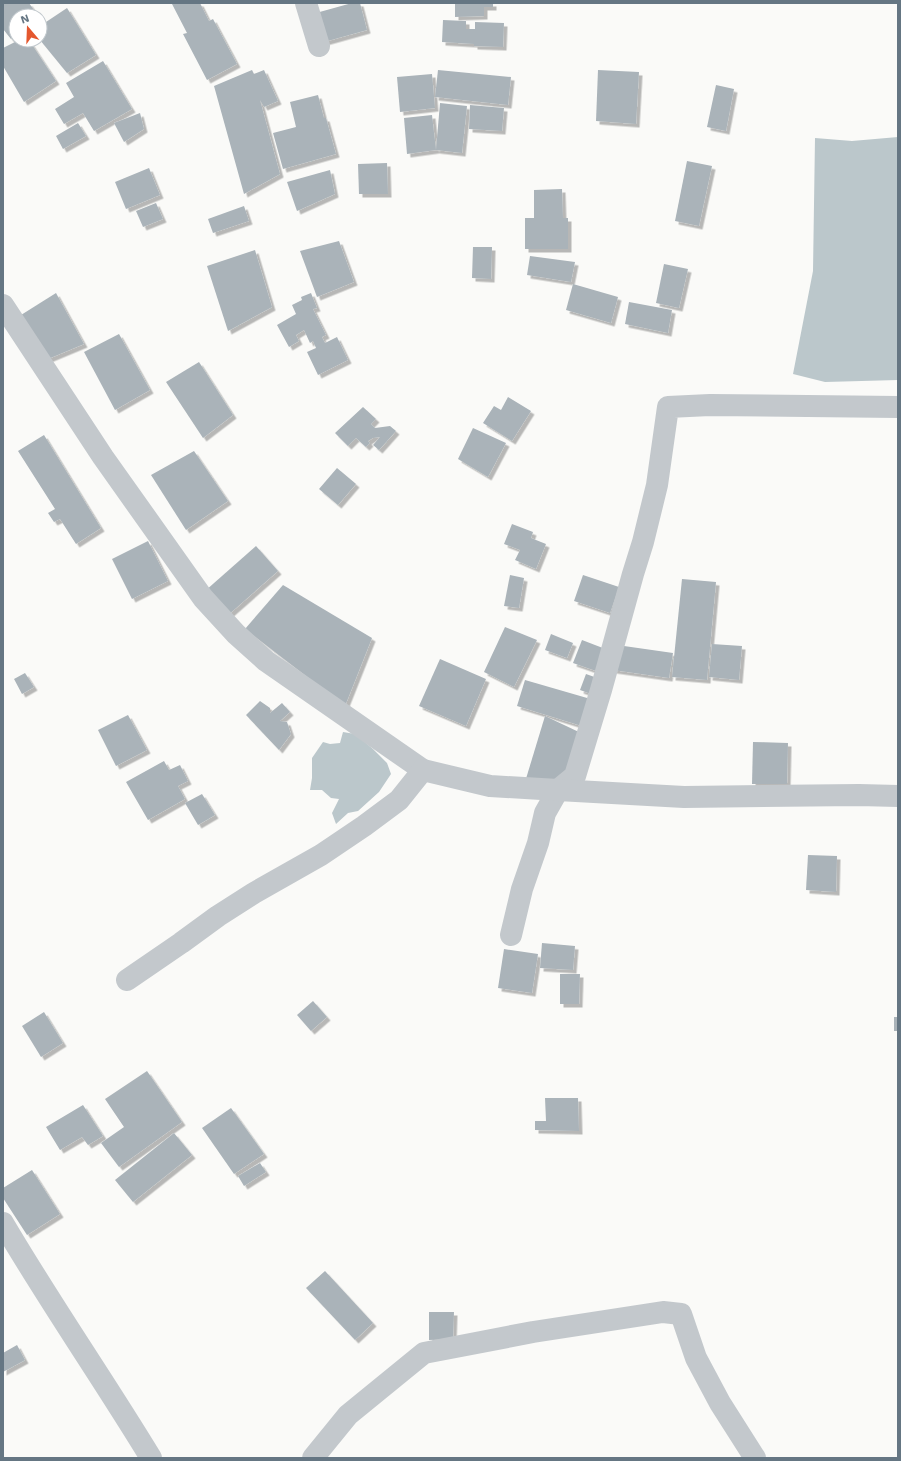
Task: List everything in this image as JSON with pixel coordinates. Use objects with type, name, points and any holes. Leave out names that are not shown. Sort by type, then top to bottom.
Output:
[{"type":"street","points":[[306,3],[319,46]]},
{"type":"street","points":[[3,305],[103,457],[208,603],[236,634],[266,661],[423,770],[490,786],[684,797],[898,796]]},
{"type":"street","points":[[511,935],[522,889],[538,843],[545,813],[558,790],[575,776],[601,690],[647,528],[657,486],[668,407],[710,405],[898,407]]},
{"type":"street","points":[[127,980],[254,892],[321,855],[364,826],[399,800],[423,770]]},
{"type":"street","points":[[3,1223],[35,1277],[122,1410],[151,1458]]},
{"type":"street","points":[[313,1458],[348,1414],[424,1353],[525,1334],[663,1312],[681,1314],[696,1358],[720,1403],[755,1458]]},
{"type":"shaded area","points":[[898,137],[898,380],[825,382],[793,374],[813,271],[815,138],[852,141]]},
{"type":"shaded area","points":[[343,732],[355,734],[373,749],[387,763],[391,774],[379,792],[358,811],[348,813],[336,824],[332,813],[339,799],[331,798],[322,790],[310,790],[312,778],[312,758],[323,742],[330,744],[340,743]]},
{"type":"building","points":[[3,3],[29,3],[32,8],[8,8],[8,35],[3,29]]},
{"type":"building","points":[[200,3],[209,21],[213,19],[237,64],[207,80],[183,34],[187,33],[172,4]]},
{"type":"building","points":[[352,3],[360,3],[367,30],[324,42],[316,13]]},
{"type":"building","points":[[455,3],[493,3],[493,7],[484,7],[484,16],[455,17]]},
{"type":"building","points":[[67,8],[96,55],[67,73],[47,48],[48,48],[48,21]]},
{"type":"building","points":[[443,20],[466,21],[466,29],[475,29],[475,22],[504,23],[503,47],[474,46],[474,44],[442,42]]},
{"type":"building","points":[[8,46],[8,48],[34,48],[56,81],[24,102],[3,66],[3,48]]},
{"type":"building","points":[[103,61],[132,109],[94,131],[83,113],[64,124],[55,109],[74,97],[66,83]]},
{"type":"building","points":[[252,70],[254,74],[264,70],[278,101],[264,107],[260,100],[280,174],[244,194],[214,86]]},
{"type":"building","points":[[438,70],[511,77],[508,105],[435,97]]},
{"type":"building","points":[[598,70],[639,72],[636,124],[596,121]]},
{"type":"building","points":[[432,74],[435,108],[400,112],[397,77]]},
{"type":"building","points":[[716,85],[734,89],[726,131],[707,127]]},
{"type":"building","points":[[318,95],[336,154],[283,169],[273,133],[296,127],[290,102]]},
{"type":"building","points":[[440,103],[467,106],[462,153],[436,150]]},
{"type":"building","points":[[470,105],[504,108],[502,131],[469,129]]},
{"type":"building","points":[[140,113],[144,129],[124,142],[114,123]]},
{"type":"building","points":[[432,115],[436,150],[407,154],[404,118]]},
{"type":"building","points":[[78,123],[86,136],[63,149],[56,136]]},
{"type":"building","points":[[687,161],[712,166],[699,226],[675,221]]},
{"type":"building","points":[[387,163],[388,194],[359,194],[358,164]]},
{"type":"building","points":[[149,168],[160,195],[126,209],[115,182]]},
{"type":"building","points":[[330,170],[335,194],[297,211],[287,182]]},
{"type":"building","points":[[562,189],[563,218],[568,218],[568,249],[525,249],[525,218],[534,218],[534,190]]},
{"type":"building","points":[[156,203],[163,219],[143,227],[136,211]]},
{"type":"building","points":[[244,206],[249,221],[213,233],[208,219]]},
{"type":"building","points":[[339,241],[354,282],[317,297],[300,251]]},
{"type":"building","points":[[473,247],[492,247],[491,279],[472,278]]},
{"type":"building","points":[[255,250],[272,307],[228,331],[207,266]]},
{"type":"building","points":[[530,256],[575,262],[571,282],[527,275]]},
{"type":"building","points":[[664,264],[688,269],[679,308],[656,303]]},
{"type":"building","points":[[573,284],[618,297],[611,323],[566,310]]},
{"type":"building","points":[[56,293],[84,344],[48,359],[21,315]]},
{"type":"building","points":[[311,293],[317,308],[313,309],[326,335],[322,337],[325,343],[337,337],[348,360],[318,375],[307,352],[316,348],[313,341],[310,343],[304,330],[296,335],[299,341],[289,347],[277,325],[296,314],[292,305],[302,300],[301,297]]},
{"type":"building","points":[[629,302],[672,310],[668,333],[625,324]]},
{"type":"building","points":[[119,334],[150,390],[115,410],[84,352]]},
{"type":"building","points":[[199,362],[233,415],[203,438],[166,382]]},
{"type":"building","points":[[508,397],[531,411],[512,441],[483,423],[494,406],[501,410]]},
{"type":"building","points":[[363,407],[376,419],[371,424],[375,428],[390,426],[396,431],[379,450],[373,445],[380,437],[373,438],[368,441],[370,443],[366,447],[356,438],[348,446],[335,433]]},
{"type":"building","points":[[473,428],[506,443],[488,477],[458,459]]},
{"type":"building","points":[[44,435],[101,528],[76,544],[60,519],[54,522],[48,513],[55,509],[18,451]]},
{"type":"building","points":[[194,451],[228,501],[186,530],[151,475]]},
{"type":"building","points":[[337,468],[356,484],[338,505],[319,489]]},
{"type":"building","points":[[512,524],[533,532],[531,538],[546,544],[536,569],[515,560],[520,550],[504,544]]},
{"type":"building","points":[[148,541],[168,581],[132,599],[112,559]]},
{"type":"building","points":[[256,546],[278,571],[227,616],[205,591]]},
{"type":"building","points":[[510,575],[524,578],[519,608],[504,606]]},
{"type":"building","points":[[583,575],[619,587],[610,613],[574,601]]},
{"type":"building","points":[[682,579],[716,582],[707,680],[672,677]]},
{"type":"building","points":[[283,585],[372,638],[345,706],[245,629]]},
{"type":"building","points":[[505,627],[537,640],[514,687],[484,672]]},
{"type":"building","points":[[551,634],[573,643],[567,658],[545,650]]},
{"type":"building","points":[[582,640],[608,650],[599,672],[573,663]]},
{"type":"building","points":[[712,644],[742,646],[739,680],[709,677]]},
{"type":"building","points":[[617,645],[673,653],[669,678],[613,670]]},
{"type":"building","points":[[440,659],[486,679],[466,726],[419,706]]},
{"type":"building","points":[[25,673],[34,687],[22,694],[14,679]]},
{"type":"building","points":[[586,674],[600,679],[594,695],[580,690]]},
{"type":"building","points":[[525,680],[594,700],[585,727],[517,706]]},
{"type":"building","points":[[260,701],[270,708],[270,713],[282,703],[290,712],[280,721],[287,722],[291,734],[279,750],[246,715]]},
{"type":"building","points":[[128,715],[147,750],[116,766],[98,730]]},
{"type":"building","points":[[545,716],[581,733],[565,780],[525,782]]},
{"type":"building","points":[[753,742],[788,743],[787,784],[752,784]]},
{"type":"building","points":[[164,761],[169,770],[180,765],[188,781],[178,786],[185,799],[148,820],[126,782]]},
{"type":"building","points":[[202,794],[215,815],[198,825],[185,803]]},
{"type":"building","points":[[808,855],[837,856],[836,892],[806,890]]},
{"type":"building","points":[[542,943],[575,946],[573,970],[540,968]]},
{"type":"building","points":[[504,949],[538,954],[532,993],[498,988]]},
{"type":"building","points":[[560,974],[580,974],[579,1004],[560,1004]]},
{"type":"building","points":[[313,1001],[327,1017],[311,1031],[297,1015]]},
{"type":"building","points":[[44,1012],[63,1043],[41,1057],[22,1026]]},
{"type":"building","points":[[894,1017],[898,1017],[898,1031],[894,1031]]},
{"type":"building","points":[[147,1071],[182,1122],[119,1167],[101,1143],[124,1127],[105,1099]]},
{"type":"building","points":[[545,1098],[578,1098],[579,1131],[535,1130],[535,1121],[546,1121]]},
{"type":"building","points":[[83,1105],[103,1136],[88,1145],[82,1137],[60,1150],[46,1127]]},
{"type":"building","points":[[231,1108],[264,1154],[234,1174],[202,1128]]},
{"type":"building","points":[[174,1133],[192,1155],[133,1202],[115,1180]]},
{"type":"building","points":[[260,1163],[266,1172],[244,1186],[238,1176]]},
{"type":"building","points":[[32,1170],[60,1214],[27,1235],[3,1198],[3,1188]]},
{"type":"building","points":[[325,1271],[373,1323],[355,1340],[306,1288]]},
{"type":"building","points":[[429,1312],[454,1312],[453,1339],[429,1340]]},
{"type":"building","points":[[17,1345],[25,1360],[3,1372],[3,1353]]}]
